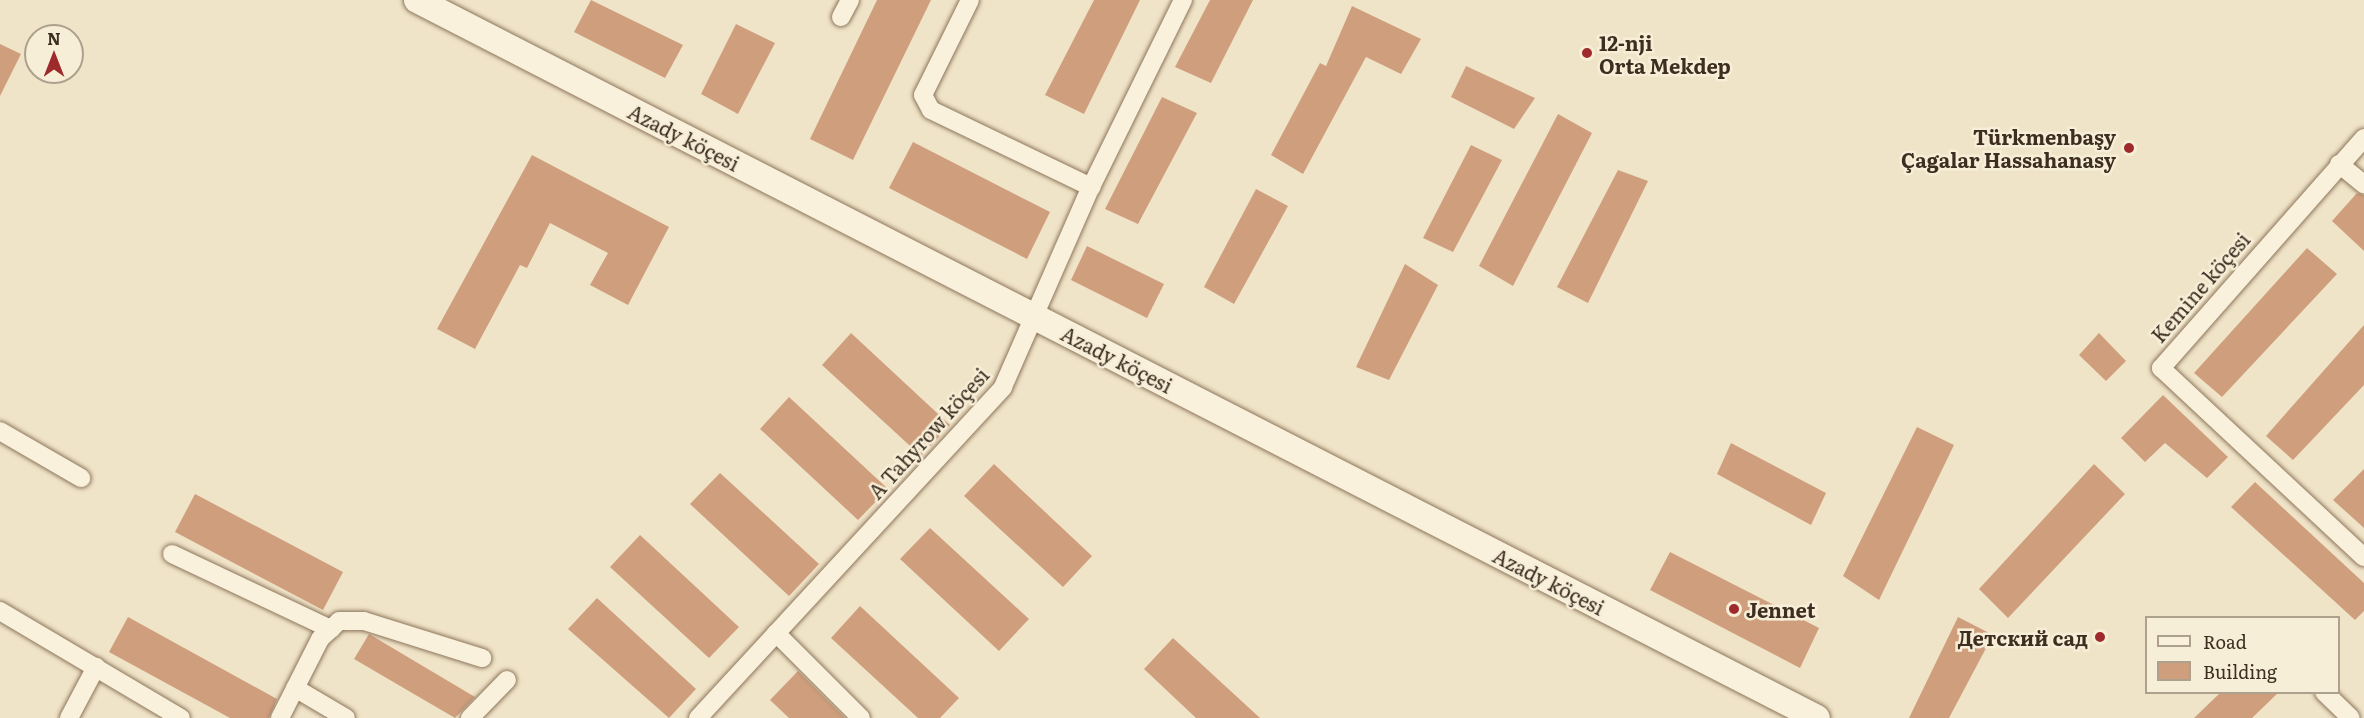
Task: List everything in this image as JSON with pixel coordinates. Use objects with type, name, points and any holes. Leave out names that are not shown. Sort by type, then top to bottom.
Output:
[{"type":"main road","name":"Azady köçesi","points":[[417,0],[1816,718]]},
{"type":"street","points":[[841,17],[850,0]]},
{"type":"street","points":[[970,0],[923,95],[931,110],[1091,187]]},
{"type":"street","name":"A Tahyrow köçesi","points":[[698,718],[1003,387],[1091,187],[1183,0]]},
{"type":"street","name":"Kemine köçesi","points":[[2364,138],[2161,368],[2364,557]]},
{"type":"street","points":[[2339,164],[2364,184]]},
{"type":"street","points":[[0,431],[81,478]]},
{"type":"street","points":[[172,554],[331,629]]},
{"type":"street","points":[[0,611],[181,718]]},
{"type":"street","points":[[279,718],[331,629],[339,621],[364,621],[482,658]]},
{"type":"street","points":[[776,633],[861,718]]},
{"type":"street","points":[[69,718],[96,667]]},
{"type":"street","points":[[470,718],[507,680]]},
{"type":"street","points":[[295,688],[346,718]]},
{"type":"street","points":[[2325,694],[2350,718]]},
{"type":"building","points":[[591,0],[683,45],[665,78],[574,32]]},
{"type":"building","points":[[877,0],[931,0],[853,160],[810,139]]},
{"type":"building","points":[[1094,0],[1140,0],[1084,114],[1045,95]]},
{"type":"building","points":[[1210,0],[1253,0],[1211,83],[1175,67]]},
{"type":"building","points":[[1352,6],[1421,39],[1401,74],[1366,57],[1303,174],[1271,155],[1320,63],[1326,66]]},
{"type":"building","points":[[736,24],[775,43],[738,114],[701,94]]},
{"type":"building","points":[[0,44],[21,54],[0,96]]},
{"type":"building","points":[[1466,66],[1535,98],[1514,129],[1451,97]]},
{"type":"building","points":[[1162,97],[1197,113],[1138,224],[1105,209]]},
{"type":"building","points":[[1558,114],[1592,133],[1513,286],[1479,266]]},
{"type":"building","points":[[913,142],[1050,212],[1027,259],[889,188]]},
{"type":"building","points":[[1471,145],[1502,160],[1453,252],[1423,238]]},
{"type":"building","points":[[532,155],[669,227],[628,305],[590,285],[608,253],[550,223],[527,268],[520,265],[475,349],[437,329]]},
{"type":"building","points":[[1618,170],[1648,181],[1588,303],[1557,287]]},
{"type":"building","points":[[1256,189],[1288,206],[1234,304],[1204,287]]},
{"type":"building","points":[[2357,193],[2364,195],[2364,251],[2332,221]]},
{"type":"building","points":[[1087,246],[1164,284],[1147,318],[1071,280]]},
{"type":"building","points":[[2307,248],[2337,274],[2222,397],[2194,373]]},
{"type":"building","points":[[1405,264],[1438,285],[1389,380],[1356,367]]},
{"type":"building","points":[[2364,325],[2364,385],[2293,460],[2266,436]]},
{"type":"building","points":[[851,333],[950,425],[921,456],[822,365]]},
{"type":"building","points":[[2099,333],[2126,361],[2106,381],[2079,355]]},
{"type":"building","points":[[2163,395],[2228,457],[2207,478],[2165,443],[2145,462],[2121,438]]},
{"type":"building","points":[[789,397],[888,489],[858,520],[760,429]]},
{"type":"building","points":[[1917,427],[1954,445],[1879,600],[1843,576]]},
{"type":"building","points":[[1731,443],[1826,493],[1811,525],[1717,474]]},
{"type":"building","points":[[994,464],[1092,556],[1063,587],[964,496]]},
{"type":"building","points":[[2094,464],[2125,494],[2008,618],[1979,589]]},
{"type":"building","points":[[2364,469],[2364,528],[2333,500]]},
{"type":"building","points":[[720,473],[819,564],[789,596],[690,504]]},
{"type":"building","points":[[2255,482],[2364,583],[2364,611],[2355,620],[2231,507]]},
{"type":"building","points":[[195,494],[343,572],[323,610],[175,532]]},
{"type":"building","points":[[930,528],[1029,619],[999,651],[900,559]]},
{"type":"building","points":[[640,535],[739,627],[709,658],[610,567]]},
{"type":"building","name":"Jennet","points":[[1670,552],[1819,628],[1800,668],[1650,590]]},
{"type":"building","points":[[597,598],[696,689],[669,718],[568,629]]},
{"type":"building","points":[[860,606],[959,698],[940,718],[918,718],[831,638]]},
{"type":"building","points":[[128,617],[277,699],[269,718],[230,718],[109,652]]},
{"type":"building","points":[[1958,617],[1993,635],[1949,718],[1909,718]]},
{"type":"building","points":[[369,634],[475,697],[455,718],[354,659]]},
{"type":"building","points":[[1173,638],[1260,718],[1196,718],[1144,669]]},
{"type":"building","points":[[798,671],[845,718],[789,718],[770,700]]},
{"type":"building","points":[[2219,694],[2277,694],[2252,718],[2194,718]]},
{"type":"place","name":"12-nji Orta Mekdep","points":[[1587,53]]},
{"type":"place","name":"Türkmenbaşy Çagalar Hassahanasy","points":[[2129,148]]},
{"type":"place","name":"Jennet","points":[[1734,609]]},
{"type":"place","name":"Детский сад","points":[[2100,637]]}]
